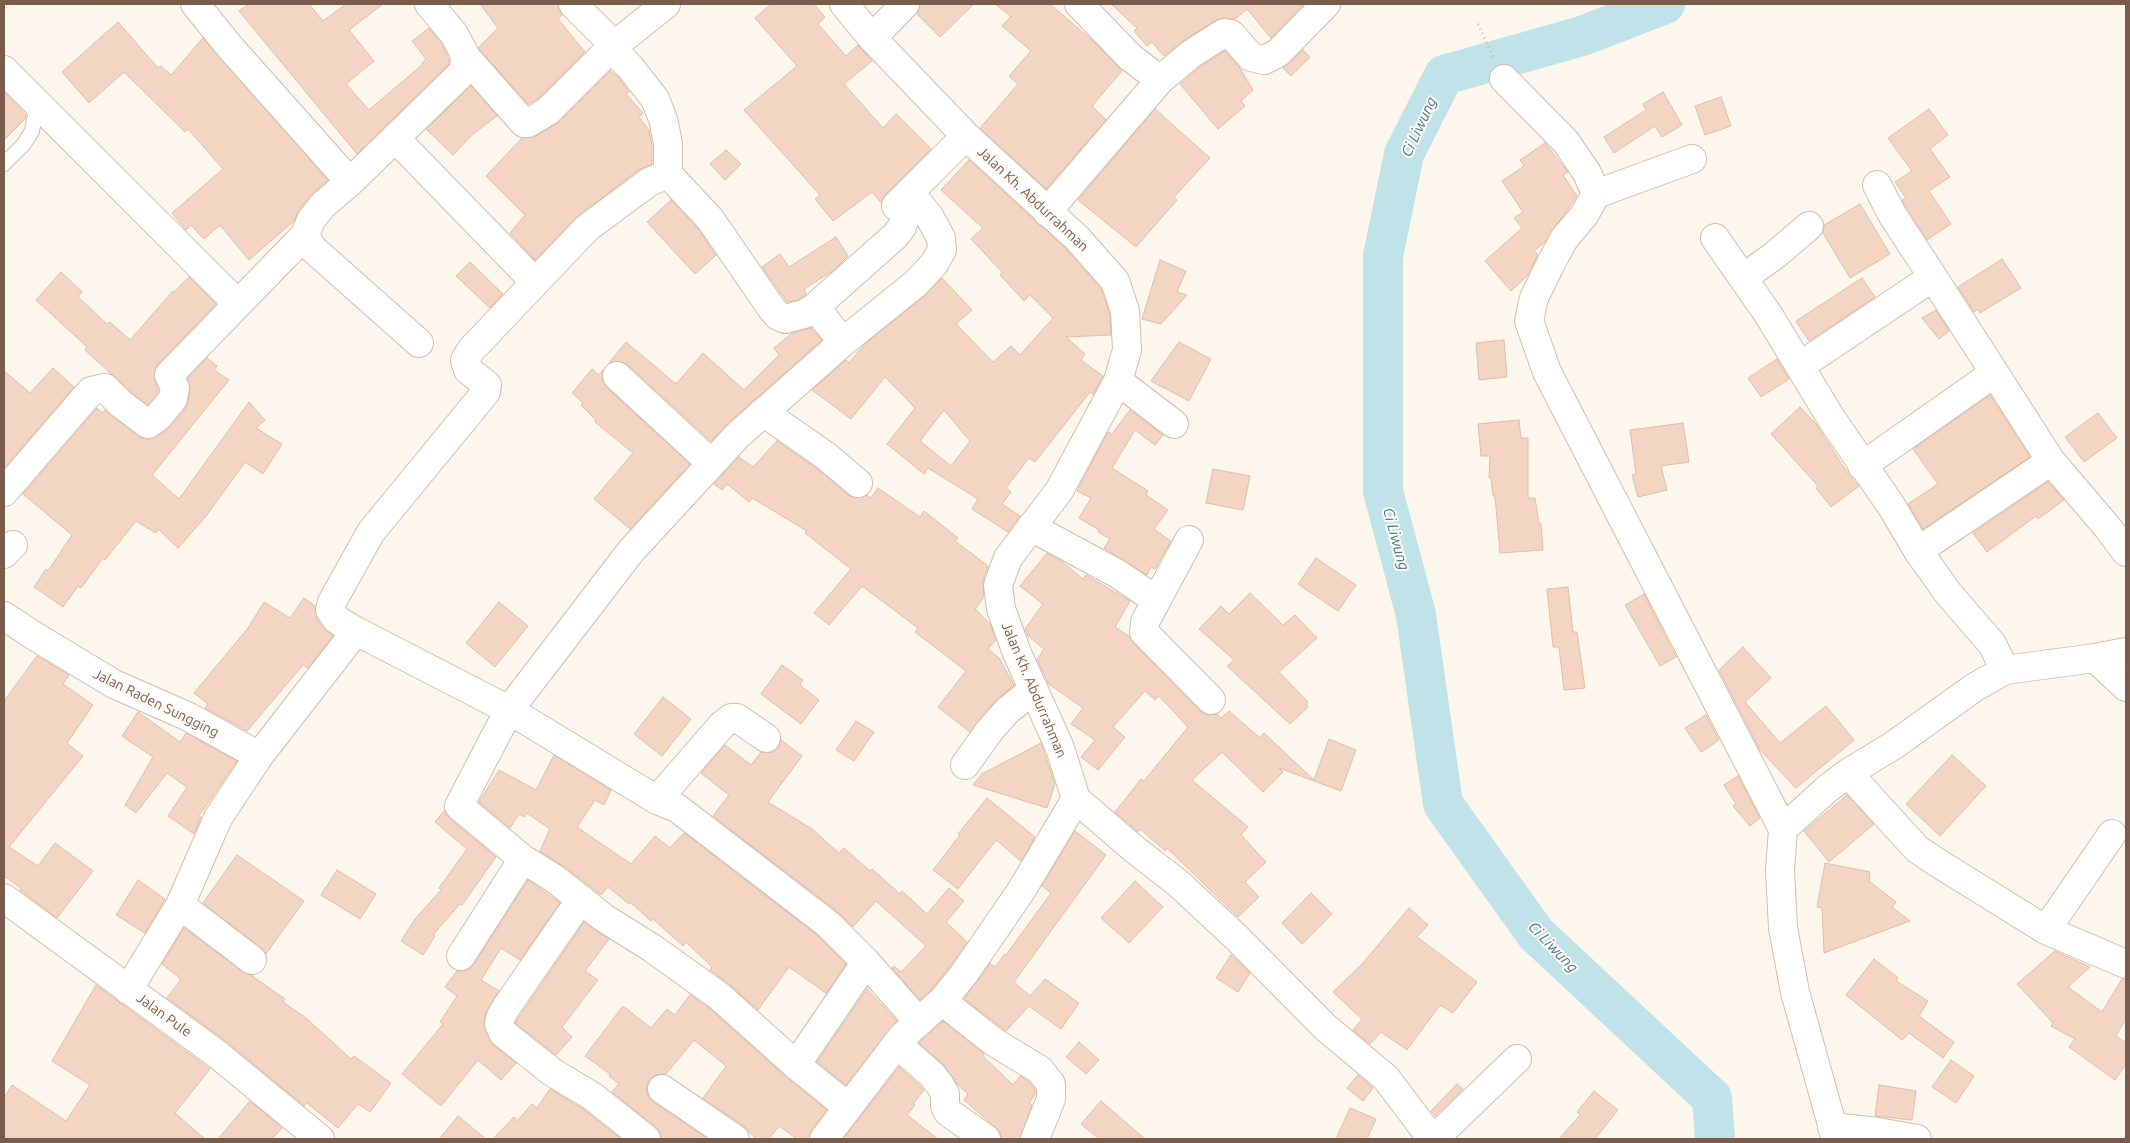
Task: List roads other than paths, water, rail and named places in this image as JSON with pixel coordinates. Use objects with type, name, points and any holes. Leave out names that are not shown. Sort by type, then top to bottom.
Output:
[{"type":"street","points":[[195,4],[229,46],[350,182]]},
{"type":"street","points":[[429,4],[454,34],[465,56],[524,123],[528,124],[548,111],[613,46],[666,4]]},
{"type":"street","points":[[573,4],[613,46],[656,99],[668,143],[668,174],[710,219],[778,316],[785,319],[794,318],[815,307],[895,236],[902,227],[905,216],[905,208],[900,202]]},
{"type":"street","name":"Jalan Kh. Abdurrahman","points":[[844,4],[872,38],[966,136],[1077,238],[1115,281],[1125,311],[1127,350],[1118,381],[1059,491],[1008,558],[998,585],[1001,609],[1017,653],[1060,748],[1076,799]]},
{"type":"street","points":[[872,38],[905,4]]},
{"type":"street","points":[[1079,4],[1130,57],[1160,80]]},
{"type":"street","points":[[1047,212],[1160,80],[1191,54],[1224,33],[1231,34],[1251,57],[1264,60],[1278,53],[1326,4]]},
{"type":"street","points":[[4,492],[91,391],[105,388],[121,404],[148,424],[158,417],[173,399],[175,388],[169,375],[305,236],[311,220],[323,205],[350,182],[464,71],[465,56]]},
{"type":"street","points":[[4,70],[238,304]]},
{"type":"street","points":[[1504,79],[1566,142],[1587,173],[1596,194]]},
{"type":"street","points":[[900,202],[966,136]]},
{"type":"street","points":[[395,138],[534,281]]},
{"type":"street","points":[[1692,159],[1596,194],[1585,214],[1564,239],[1550,265],[1534,298],[1529,321],[1547,372],[1783,829],[1780,870],[1783,928],[1795,992],[1834,1133],[1878,1132],[1917,1139]]},
{"type":"street","points":[[668,174],[649,182],[594,222],[534,281],[471,350],[465,360],[468,370],[487,385],[486,392],[371,532],[332,602],[330,610],[338,620],[356,631],[509,710],[658,800],[677,808],[792,894],[828,924],[866,962],[918,1021]]},
{"type":"street","points":[[1877,185],[1893,216],[2051,462],[2108,528],[2126,552]]},
{"type":"street","points":[[848,1107],[796,1065],[719,996],[652,948],[604,918],[555,879],[523,859],[460,806],[509,710],[631,551],[711,463],[763,412],[843,342],[915,284],[939,257],[942,250],[941,238],[929,216],[900,202]]},
{"type":"street","points":[[1743,278],[1809,226]]},
{"type":"street","points":[[305,236],[312,248],[419,343]]},
{"type":"street","points":[[1715,238],[1743,278],[1831,418],[1918,550],[1948,593],[1992,644],[2005,670]]},
{"type":"street","points":[[1800,366],[1934,278]]},
{"type":"street","points":[[815,307],[843,342]]},
{"type":"street","points":[[1862,466],[1993,374]]},
{"type":"street","points":[[616,376],[711,463]]},
{"type":"street","points":[[1118,381],[1174,424]]},
{"type":"street","points":[[763,412],[826,456],[858,483]]},
{"type":"street","points":[[1918,550],[2051,462]]},
{"type":"street","points":[[1032,527],[1118,574],[1156,600]]},
{"type":"street","points":[[1189,540],[1145,622],[1144,632],[1151,641],[1183,669],[1211,700]]},
{"type":"street","name":"Jalan Raden Sungging","points":[[4,616],[36,638],[114,684],[189,717],[259,756]]},
{"type":"street","points":[[128,990],[180,905],[218,818],[259,756],[356,631]]},
{"type":"street","points":[[1783,829],[1826,789],[1894,746],[1975,688],[2005,670],[2126,652]]},
{"type":"street","points":[[2095,658],[2126,687]]},
{"type":"street","points":[[965,765],[990,730],[1007,711],[1034,689]]},
{"type":"street","points":[[658,800],[697,753],[722,725],[731,718],[737,718],[766,738]]},
{"type":"street","points":[[1848,774],[1917,849],[2046,930],[2126,964]]},
{"type":"street","points":[[824,1139],[897,1044],[918,1021],[942,1001],[983,948],[1021,891],[1076,799],[1134,849],[1179,884],[1237,938],[1325,1027],[1386,1078],[1433,1139],[1517,1059]]},
{"type":"street","points":[[2046,930],[2112,834]]},
{"type":"street","points":[[461,956],[523,859]]},
{"type":"street","points":[[581,899],[507,1006],[499,1024],[502,1033],[552,1072],[592,1096],[646,1139]]},
{"type":"street","points":[[180,905],[252,960]]},
{"type":"street","name":"Jalan Pule","points":[[8,911],[128,990],[217,1054],[320,1139]]},
{"type":"street","points":[[796,1065],[866,962]]},
{"type":"street","points":[[942,1001],[994,1042],[1040,1070],[1051,1084],[1051,1099],[1035,1139]]},
{"type":"street","points":[[897,1044],[932,1075],[940,1085],[948,1112],[986,1139]]},
{"type":"street","points":[[662,1089],[735,1139]]},
{"type":"lane","points":[[4,164],[24,144],[32,131],[35,115],[32,98]]},
{"type":"waterway","name":"Ci Liwung","points":[[1665,4],[1582,36],[1444,75],[1404,154],[1383,256],[1383,491],[1416,615],[1443,804],[1536,934],[1712,1098],[1715,1139]]}]
